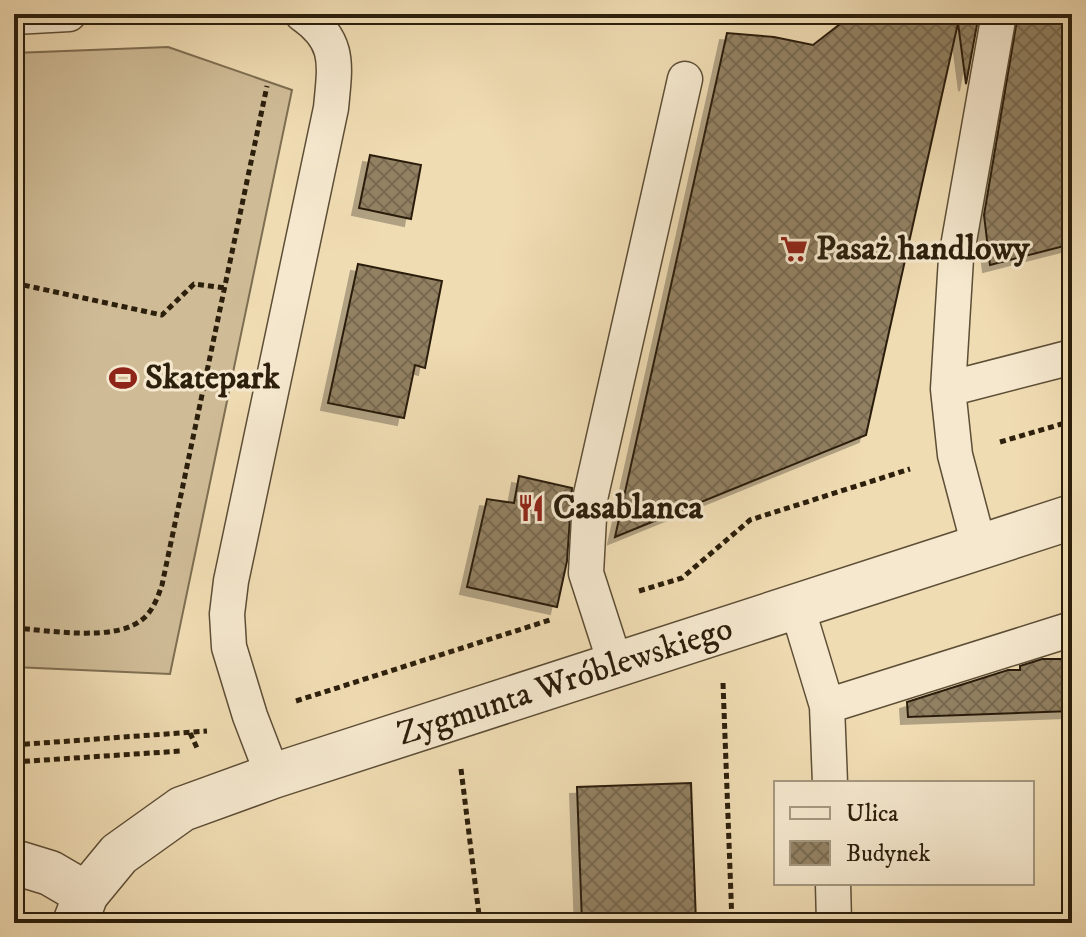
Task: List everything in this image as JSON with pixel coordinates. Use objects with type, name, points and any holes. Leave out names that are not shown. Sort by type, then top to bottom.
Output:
[{"type":"street","name":"Zygmunta Wróblewskiego","points":[[80,909],[119,854],[182,809],[273,776],[1072,517]]},
{"type":"street","points":[[14,862],[50,873],[80,909]]},
{"type":"lane","points":[[14,17],[69,14]]},
{"type":"lane","points":[[273,776],[229,647],[227,614],[231,581],[331,108],[335,74],[332,49],[320,26],[302,14]]},
{"type":"lane","points":[[979,546],[955,455],[948,389],[956,258],[999,14]]},
{"type":"lane","points":[[616,666],[586,573],[590,499],[685,79]]},
{"type":"lane","points":[[948,389],[1072,357]]},
{"type":"lane","points":[[797,607],[827,706],[830,781]]},
{"type":"lane","points":[[827,706],[1072,629]]},
{"type":"lane","points":[[833,885],[834,923]]},
{"type":"path","points":[[14,628],[102,633],[126,629],[144,618],[156,602],[267,86]]},
{"type":"path","points":[[14,283],[162,315],[194,284],[225,288]]},
{"type":"path","points":[[723,678],[732,923]]},
{"type":"path","points":[[460,760],[480,923]]},
{"type":"shaded area","name":"Skatepark","points":[[168,47],[292,90],[170,674],[14,667],[14,53]]},
{"type":"building","name":"Pasaż handlowy","points":[[853,14],[979,14],[966,84],[958,23],[866,435],[615,537],[727,33],[774,37],[813,45]]},
{"type":"building","points":[[1018,14],[1072,14],[1072,244],[990,265],[984,215]]},
{"type":"building","points":[[370,155],[421,165],[411,219],[359,208]]},
{"type":"building","points":[[358,264],[442,281],[425,368],[415,365],[404,418],[328,403]]},
{"type":"building","points":[[519,476],[572,488],[567,561],[557,607],[467,587],[487,499],[514,503]]},
{"type":"building","points":[[1042,659],[1072,659],[1072,711],[908,717],[907,702],[1008,670],[1020,670],[1020,666]]},
{"type":"building","points":[[691,783],[696,923],[582,923],[577,787]]},
{"type":"place","name":"Pasaż handlowy","points":[[794,249]]},
{"type":"place","name":"Skatepark","points":[[123,378]]},
{"type":"place","name":"Casablanca","points":[[531,508]]}]
